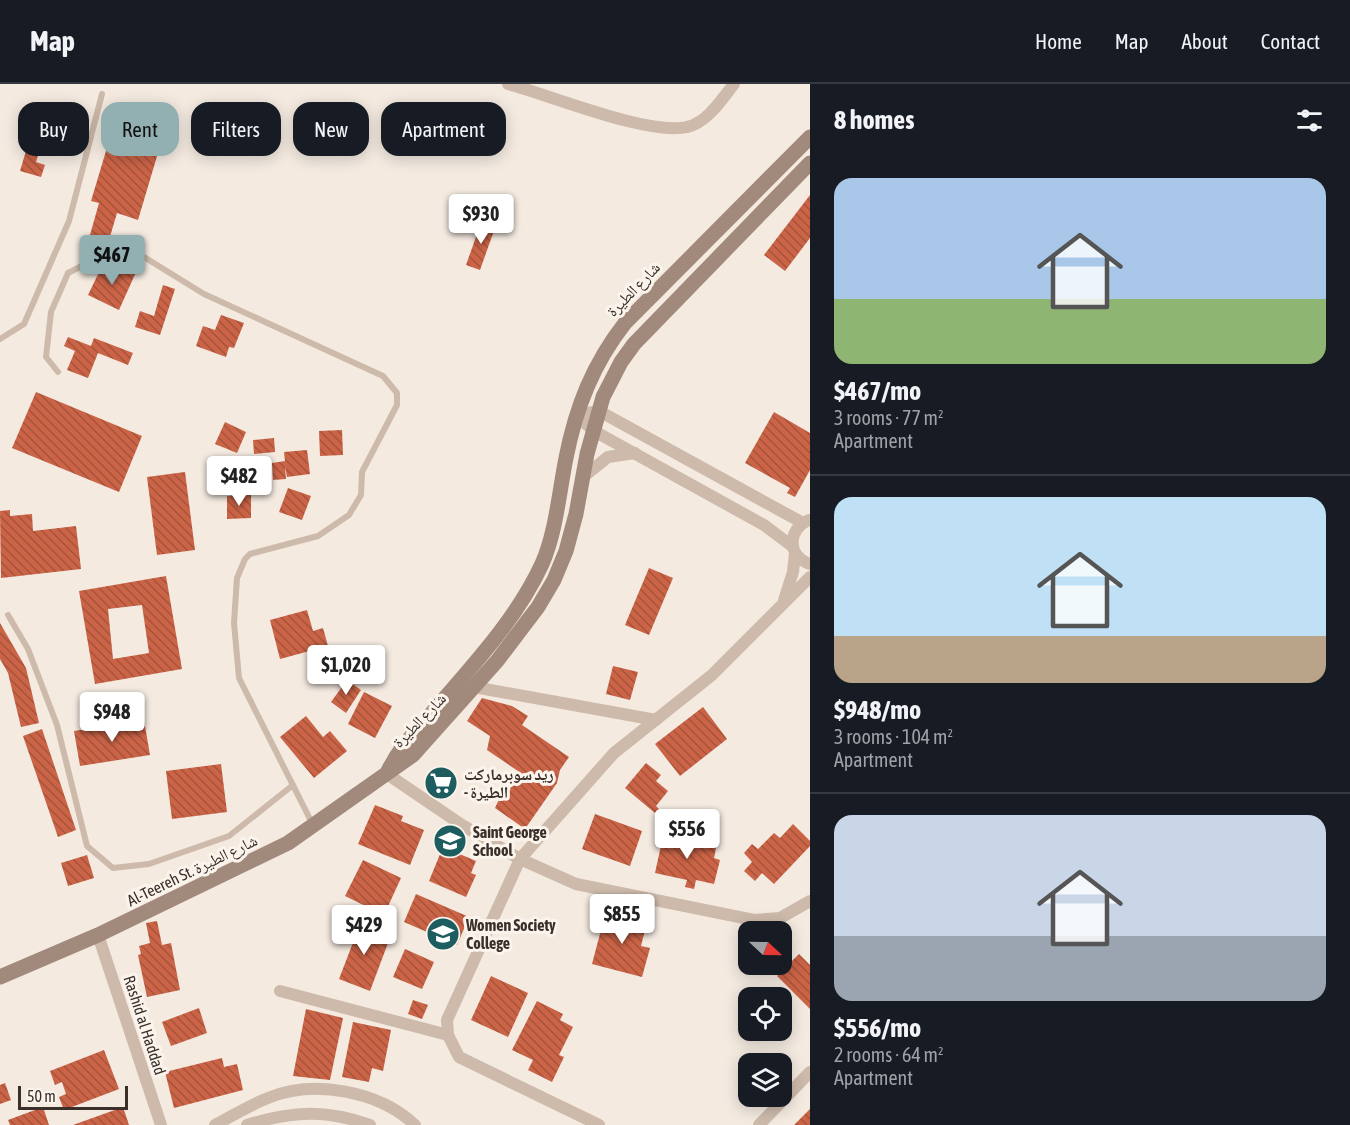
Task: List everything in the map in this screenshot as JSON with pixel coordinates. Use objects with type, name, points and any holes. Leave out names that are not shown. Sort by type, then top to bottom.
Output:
[{"type":"main road","name":"شارع الطيرة","points":[[387,774],[400,748],[476,661],[531,585],[543,562],[555,521],[576,415],[586,386],[604,350],[625,322],[810,137]]},
{"type":"main road","name":"شارع الطيرة","points":[[387,774],[413,755],[474,687],[538,608],[554,580],[566,551],[599,411],[611,381],[634,344],[722,257],[810,163]]},
{"type":"main road","name":"Al-Teereh St. شارع الطيرة","points":[[0,977],[98,935],[288,843],[387,774]]},
{"type":"street","points":[[508,84],[585,109],[670,128],[687,127],[699,122],[734,84]]},
{"type":"street","points":[[576,415],[599,411],[808,520],[794,532],[788,592],[781,607]]},
{"type":"street","points":[[576,415],[594,431],[764,525],[810,564]]},
{"type":"street","points":[[583,477],[601,461],[635,453]]},
{"type":"street","points":[[599,1125],[459,1057],[448,1035],[447,1020],[520,859],[614,753],[712,675],[810,577]]},
{"type":"street","points":[[474,687],[656,720]]},
{"type":"street","points":[[387,774],[462,825],[520,859],[576,884],[754,920],[780,918],[810,901]]},
{"type":"street","name":"Rashid al Haddad","points":[[98,935],[161,1125]]},
{"type":"street","points":[[280,991],[448,1035]]},
{"type":"street","points":[[759,1125],[810,1072]]},
{"type":"street","points":[[215,1125],[270,1097],[297,1091],[332,1089],[387,1105],[415,1125]]},
{"type":"street","points":[[247,1125],[299,1113],[324,1112],[370,1125]]},
{"type":"lane","points":[[0,339],[24,324],[69,221],[102,94]]},
{"type":"lane","points":[[58,372],[46,357],[51,312],[68,273],[105,254],[144,257],[204,294],[383,376],[397,393],[398,405],[362,472],[361,495],[349,515],[318,536],[250,554],[245,559],[237,578],[234,623],[239,678],[314,825]]},
{"type":"lane","points":[[8,615],[28,649],[57,725],[87,846],[113,868],[148,864],[229,836],[293,785]]},
{"type":"building","points":[[24,156],[38,156],[36,162],[45,165],[41,177],[20,171]]},
{"type":"building","points":[[104,156],[157,156],[138,220],[117,213],[109,240],[90,235],[99,203],[91,201]]},
{"type":"building","points":[[810,195],[810,238],[785,271],[764,255]]},
{"type":"building","points":[[482,220],[496,225],[480,270],[466,265]]},
{"type":"building","points":[[103,264],[123,273],[127,265],[137,270],[119,310],[88,295]]},
{"type":"building","points":[[163,285],[175,289],[160,335],[135,327],[140,311],[154,316]]},
{"type":"building","points":[[221,315],[244,323],[234,348],[229,347],[226,357],[196,346],[203,326],[215,330]]},
{"type":"building","points":[[68,337],[91,346],[94,338],[133,353],[128,365],[98,353],[88,378],[67,370],[75,351],[64,346]]},
{"type":"building","points":[[36,392],[142,436],[119,492],[12,448]]},
{"type":"building","points":[[774,412],[810,433],[810,470],[795,497],[787,493],[790,488],[745,463]]},
{"type":"building","points":[[225,422],[246,432],[237,453],[215,444]]},
{"type":"building","points":[[342,430],[343,455],[320,456],[319,431]]},
{"type":"building","points":[[274,438],[275,452],[254,454],[253,440]]},
{"type":"building","points":[[307,450],[310,474],[287,477],[285,466],[286,479],[273,480],[272,463],[285,461],[284,452]]},
{"type":"building","points":[[241,462],[243,484],[220,487],[217,464]]},
{"type":"building","points":[[185,472],[195,550],[157,555],[147,477]]},
{"type":"building","points":[[288,488],[311,496],[302,520],[279,512]]},
{"type":"building","points":[[251,495],[251,518],[227,519],[227,496]]},
{"type":"building","points":[[10,510],[10,516],[32,514],[33,531],[76,526],[81,569],[1,578],[0,511]]},
{"type":"building","points":[[649,568],[673,578],[649,635],[625,625]]},
{"type":"building","points":[[166,576],[182,669],[95,684],[79,591]],"holes":[[[142,605],[149,653],[113,659],[108,609]]]},
{"type":"building","points":[[307,610],[313,631],[323,628],[328,646],[280,659],[270,620]]},
{"type":"building","points":[[0,623],[26,668],[39,723],[21,727],[8,673],[0,659]]},
{"type":"building","points":[[613,666],[638,672],[630,700],[606,694]]},
{"type":"building","points":[[347,680],[361,690],[346,713],[331,702]]},
{"type":"building","points":[[364,692],[392,706],[375,738],[348,724]]},
{"type":"building","points":[[482,698],[512,706],[528,716],[522,725],[569,757],[560,770],[557,783],[525,829],[495,808],[504,789],[509,790],[516,780],[518,771],[487,750],[490,736],[467,721]]},
{"type":"building","points":[[703,707],[727,739],[680,776],[655,744]]},
{"type":"building","points":[[306,716],[323,737],[330,731],[347,751],[314,778],[280,737]]},
{"type":"building","points":[[144,720],[150,755],[80,766],[74,731]]},
{"type":"building","points":[[42,729],[76,830],[58,837],[23,736]]},
{"type":"building","points":[[646,763],[661,775],[656,781],[668,791],[656,806],[659,809],[655,813],[625,788]]},
{"type":"building","points":[[221,764],[227,812],[172,819],[166,771]]},
{"type":"building","points":[[375,805],[403,816],[401,821],[424,830],[410,865],[358,844]]},
{"type":"building","points":[[595,814],[642,831],[630,866],[582,849]]},
{"type":"building","points":[[793,824],[810,841],[810,846],[774,884],[762,873],[755,881],[744,871],[752,862],[744,853],[752,844],[758,849],[774,833],[780,838]]},
{"type":"building","points":[[665,827],[676,830],[674,839],[716,848],[714,858],[720,860],[714,884],[696,880],[694,889],[685,887],[687,880],[655,873]]},
{"type":"building","points":[[443,847],[476,861],[471,873],[476,875],[466,897],[429,881]]},
{"type":"building","points":[[87,855],[94,878],[68,886],[61,863]]},
{"type":"building","points":[[363,860],[401,878],[384,915],[345,896]]},
{"type":"building","points":[[416,894],[469,917],[457,945],[404,922]]},
{"type":"building","points":[[606,911],[647,922],[641,946],[650,948],[642,977],[592,964]]},
{"type":"building","points":[[157,921],[162,945],[171,943],[180,990],[147,997],[138,955],[141,954],[139,946],[150,943],[146,923]]},
{"type":"building","points":[[357,922],[391,935],[370,991],[339,979],[354,940],[342,935],[345,928],[354,932]]},
{"type":"building","points":[[405,949],[434,962],[422,989],[393,977]]},
{"type":"building","points":[[799,954],[810,965],[810,1009],[792,991],[792,987],[788,987],[777,976],[792,975],[792,961]]},
{"type":"building","points":[[491,976],[528,993],[508,1037],[471,1020]]},
{"type":"building","points":[[413,1000],[428,1005],[422,1019],[408,1014]]},
{"type":"building","points":[[537,1001],[563,1014],[560,1020],[573,1027],[559,1055],[564,1057],[552,1082],[528,1070],[533,1060],[512,1050]]},
{"type":"building","points":[[199,1008],[207,1033],[171,1046],[162,1022]]},
{"type":"building","points":[[306,1009],[343,1018],[330,1080],[293,1076]]},
{"type":"building","points":[[353,1022],[391,1030],[383,1071],[372,1068],[369,1082],[342,1077]]},
{"type":"building","points":[[104,1050],[119,1089],[64,1110],[59,1097],[66,1094],[62,1082],[55,1085],[50,1071]]},
{"type":"building","points":[[222,1058],[224,1067],[237,1064],[243,1090],[174,1108],[165,1072]]},
{"type":"building","points":[[5,1083],[11,1100],[0,1104],[0,1085]]},
{"type":"building","points":[[43,1107],[49,1125],[10,1125],[8,1120]]},
{"type":"building","points":[[123,1107],[129,1125],[73,1125]]},
{"type":"building","points":[[810,1109],[810,1125],[794,1125]]},
{"type":"place","name":"ريد سوبرماركت - الطيرة","points":[[441,783]]},
{"type":"place","name":"Saint George School","points":[[450,841]]},
{"type":"place","name":"Women Society College","points":[[443,934]]}]
